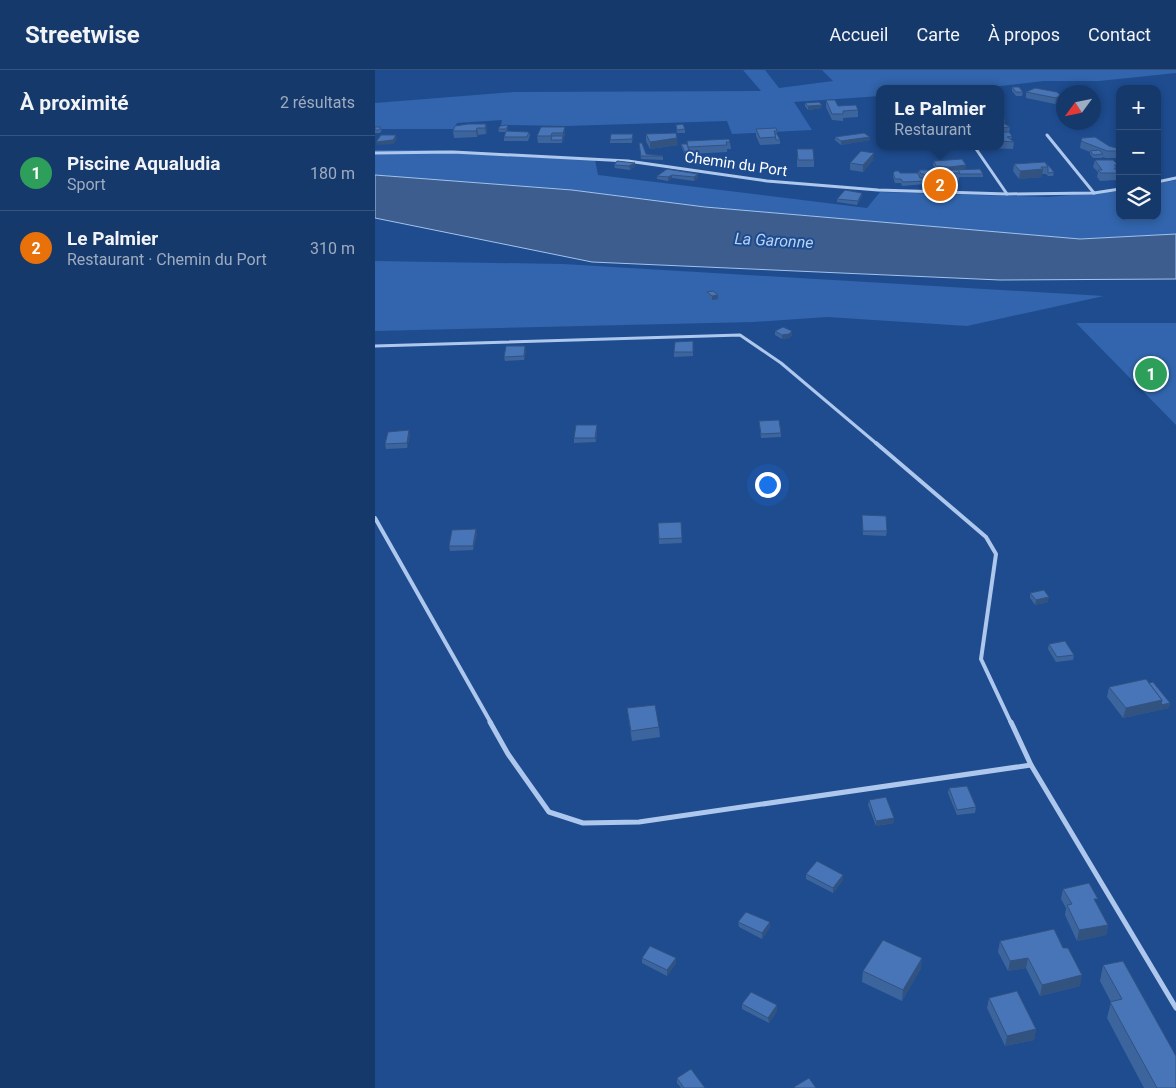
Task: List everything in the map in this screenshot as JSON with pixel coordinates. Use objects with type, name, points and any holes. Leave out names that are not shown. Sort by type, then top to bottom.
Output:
[{"type":"street","points":[[1047,134],[1094,193]]},
{"type":"street","points":[[976,150],[1007,194]]},
{"type":"street","name":"Chemin du Port","points":[[375,152],[453,152],[628,160],[767,181],[839,187],[1007,194],[1094,193],[1116,190]]},
{"type":"street","points":[[1161,181],[1176,178]]},
{"type":"lane","points":[[375,346],[740,335],[781,363],[986,537],[996,554],[981,658],[1031,765],[1176,1008]]},
{"type":"lane","points":[[375,518],[508,754],[549,812],[583,823],[639,822],[1031,765]]},
{"type":"shaded area","points":[[743,70],[765,70],[779,88],[833,81],[822,70],[1176,70],[1176,73],[1099,81],[1044,81],[1004,86],[876,85],[876,96],[794,102],[812,130],[732,134],[727,121],[566,126],[501,125],[502,120],[457,123],[454,129],[375,129],[375,103],[514,92],[761,91]]},
{"type":"shaded area","points":[[375,150],[439,150],[595,160],[598,175],[867,208],[880,192],[1047,197],[1116,191],[1116,220],[1161,220],[1161,183],[1176,180],[1176,234],[1080,239],[705,207],[572,190],[375,175]]},
{"type":"shaded area","points":[[375,261],[563,264],[1104,296],[967,326],[827,317],[753,322],[375,331]]},
{"type":"shaded area","points":[[1076,323],[1176,323],[1176,425]]},
{"type":"water","name":"La Garonne","points":[[375,175],[572,190],[705,207],[1080,239],[1176,234],[1176,279],[1000,280],[592,262],[375,218]]},
{"type":"building","points":[[1012,87],[1019,87],[1023,92],[1016,92]]},
{"type":"building","points":[[1035,88],[1056,92],[1056,98],[1026,92]]},
{"type":"building","points":[[826,100],[835,100],[838,106],[856,105],[858,110],[843,111],[843,114],[832,114]]},
{"type":"building","points":[[819,102],[822,105],[808,106],[805,103]]},
{"type":"building","points":[[486,124],[485,128],[477,128],[476,131],[453,131],[455,126]]},
{"type":"building","points":[[683,124],[685,129],[677,130],[676,125]]},
{"type":"building","points":[[508,125],[506,129],[498,129],[500,126]]},
{"type":"building","points":[[541,127],[565,127],[563,133],[552,133],[551,136],[537,136]]},
{"type":"building","points":[[776,128],[777,131],[774,131],[776,137],[760,138],[756,129]]},
{"type":"building","points":[[506,131],[529,132],[527,137],[504,137]]},
{"type":"building","points":[[1004,132],[1009,132],[1012,136],[1007,137],[1014,142],[1004,141]]},
{"type":"building","points":[[676,133],[677,138],[650,142],[646,134]]},
{"type":"building","points":[[864,133],[870,137],[841,141],[835,137]]},
{"type":"building","points":[[611,134],[633,134],[632,139],[610,140]]},
{"type":"building","points":[[775,134],[777,134],[780,140],[776,140]]},
{"type":"building","points":[[381,135],[396,135],[393,140],[376,142]]},
{"type":"building","points":[[552,136],[563,136],[562,140],[551,140]]},
{"type":"building","points":[[1095,137],[1109,146],[1116,148],[1116,151],[1107,151],[1081,141],[1082,138]]},
{"type":"building","points":[[729,139],[730,142],[726,142],[727,145],[688,147],[687,141]]},
{"type":"building","points":[[639,143],[642,143],[646,154],[663,156],[641,156]]},
{"type":"building","points":[[681,144],[687,144],[689,151],[685,152]]},
{"type":"building","points":[[797,149],[813,149],[814,160],[798,160]]},
{"type":"building","points":[[1099,150],[1103,154],[1094,155],[1090,151]]},
{"type":"building","points":[[861,151],[874,153],[863,165],[850,163]]},
{"type":"building","points":[[962,159],[966,165],[936,166],[934,161]]},
{"type":"building","points":[[1095,160],[1113,160],[1116,163],[1114,165],[1116,168],[1114,168],[1116,173],[1101,173],[1098,170],[1102,170]]},
{"type":"building","points":[[617,161],[635,163],[629,166],[614,165]]},
{"type":"building","points":[[1045,162],[1048,167],[1041,167],[1043,169],[1020,171],[1014,164]]},
{"type":"building","points":[[1048,165],[1054,172],[1048,173]]},
{"type":"building","points":[[667,169],[698,174],[694,177],[657,176]]},
{"type":"building","points":[[980,169],[983,174],[959,174],[958,170],[953,170]]},
{"type":"building","points":[[919,170],[958,170],[960,173],[950,173],[954,181],[928,181]]},
{"type":"building","points":[[895,171],[900,173],[918,173],[920,178],[924,178],[926,181],[903,182],[901,179],[895,179],[893,173]]},
{"type":"building","points":[[845,190],[862,193],[858,201],[837,199]]},
{"type":"building","points":[[713,291],[718,295],[712,296],[707,292]]},
{"type":"building","points":[[783,327],[792,331],[789,334],[782,335],[775,331]]},
{"type":"building","points":[[693,341],[693,352],[674,352],[675,342]]},
{"type":"building","points":[[506,346],[525,346],[524,356],[504,357]]},
{"type":"building","points":[[779,420],[781,433],[761,434],[759,421]]},
{"type":"building","points":[[576,425],[597,425],[595,438],[574,438]]},
{"type":"building","points":[[409,430],[407,443],[385,444],[388,432]]},
{"type":"building","points":[[862,515],[886,516],[887,531],[863,531]]},
{"type":"building","points":[[681,522],[682,538],[659,539],[658,523]]},
{"type":"building","points":[[476,529],[473,546],[449,546],[452,530]]},
{"type":"building","points":[[1044,590],[1049,597],[1036,600],[1030,593]]},
{"type":"building","points":[[1065,641],[1074,655],[1057,657],[1049,644]]},
{"type":"building","points":[[1146,679],[1162,700],[1126,708],[1109,687]]},
{"type":"building","points":[[1153,682],[1170,703],[1161,705],[1162,700],[1149,683]]},
{"type":"building","points":[[655,705],[659,727],[631,731],[627,708]]},
{"type":"building","points":[[967,786],[976,807],[957,810],[949,788]]},
{"type":"building","points":[[886,797],[894,818],[876,821],[869,800]]},
{"type":"building","points":[[817,861],[843,875],[833,888],[806,874]]},
{"type":"building","points":[[1089,883],[1098,899],[1094,899],[1108,925],[1079,930],[1067,905],[1072,904],[1063,889]]},
{"type":"building","points":[[746,912],[770,922],[762,933],[738,922]]},
{"type":"building","points":[[1054,929],[1063,948],[1068,948],[1082,975],[1042,985],[1028,958],[1010,961],[1000,941]]},
{"type":"building","points":[[883,940],[922,958],[903,990],[863,971]]},
{"type":"building","points":[[650,946],[676,958],[667,970],[642,958]]},
{"type":"building","points":[[1123,961],[1176,1056],[1176,1088],[1157,1088],[1110,1002],[1122,999],[1103,965]]},
{"type":"building","points":[[1017,991],[1036,1029],[1007,1036],[989,998]]},
{"type":"building","points":[[751,992],[777,1005],[768,1018],[742,1004]]},
{"type":"building","points":[[691,1069],[705,1088],[684,1088],[677,1078]]},
{"type":"building","points":[[809,1078],[816,1088],[794,1087]]},
{"type":"place","name":"Le Palmier","points":[[940,185]]},
{"type":"place","name":"Piscine Aqualudia","points":[[1151,374]]}]
